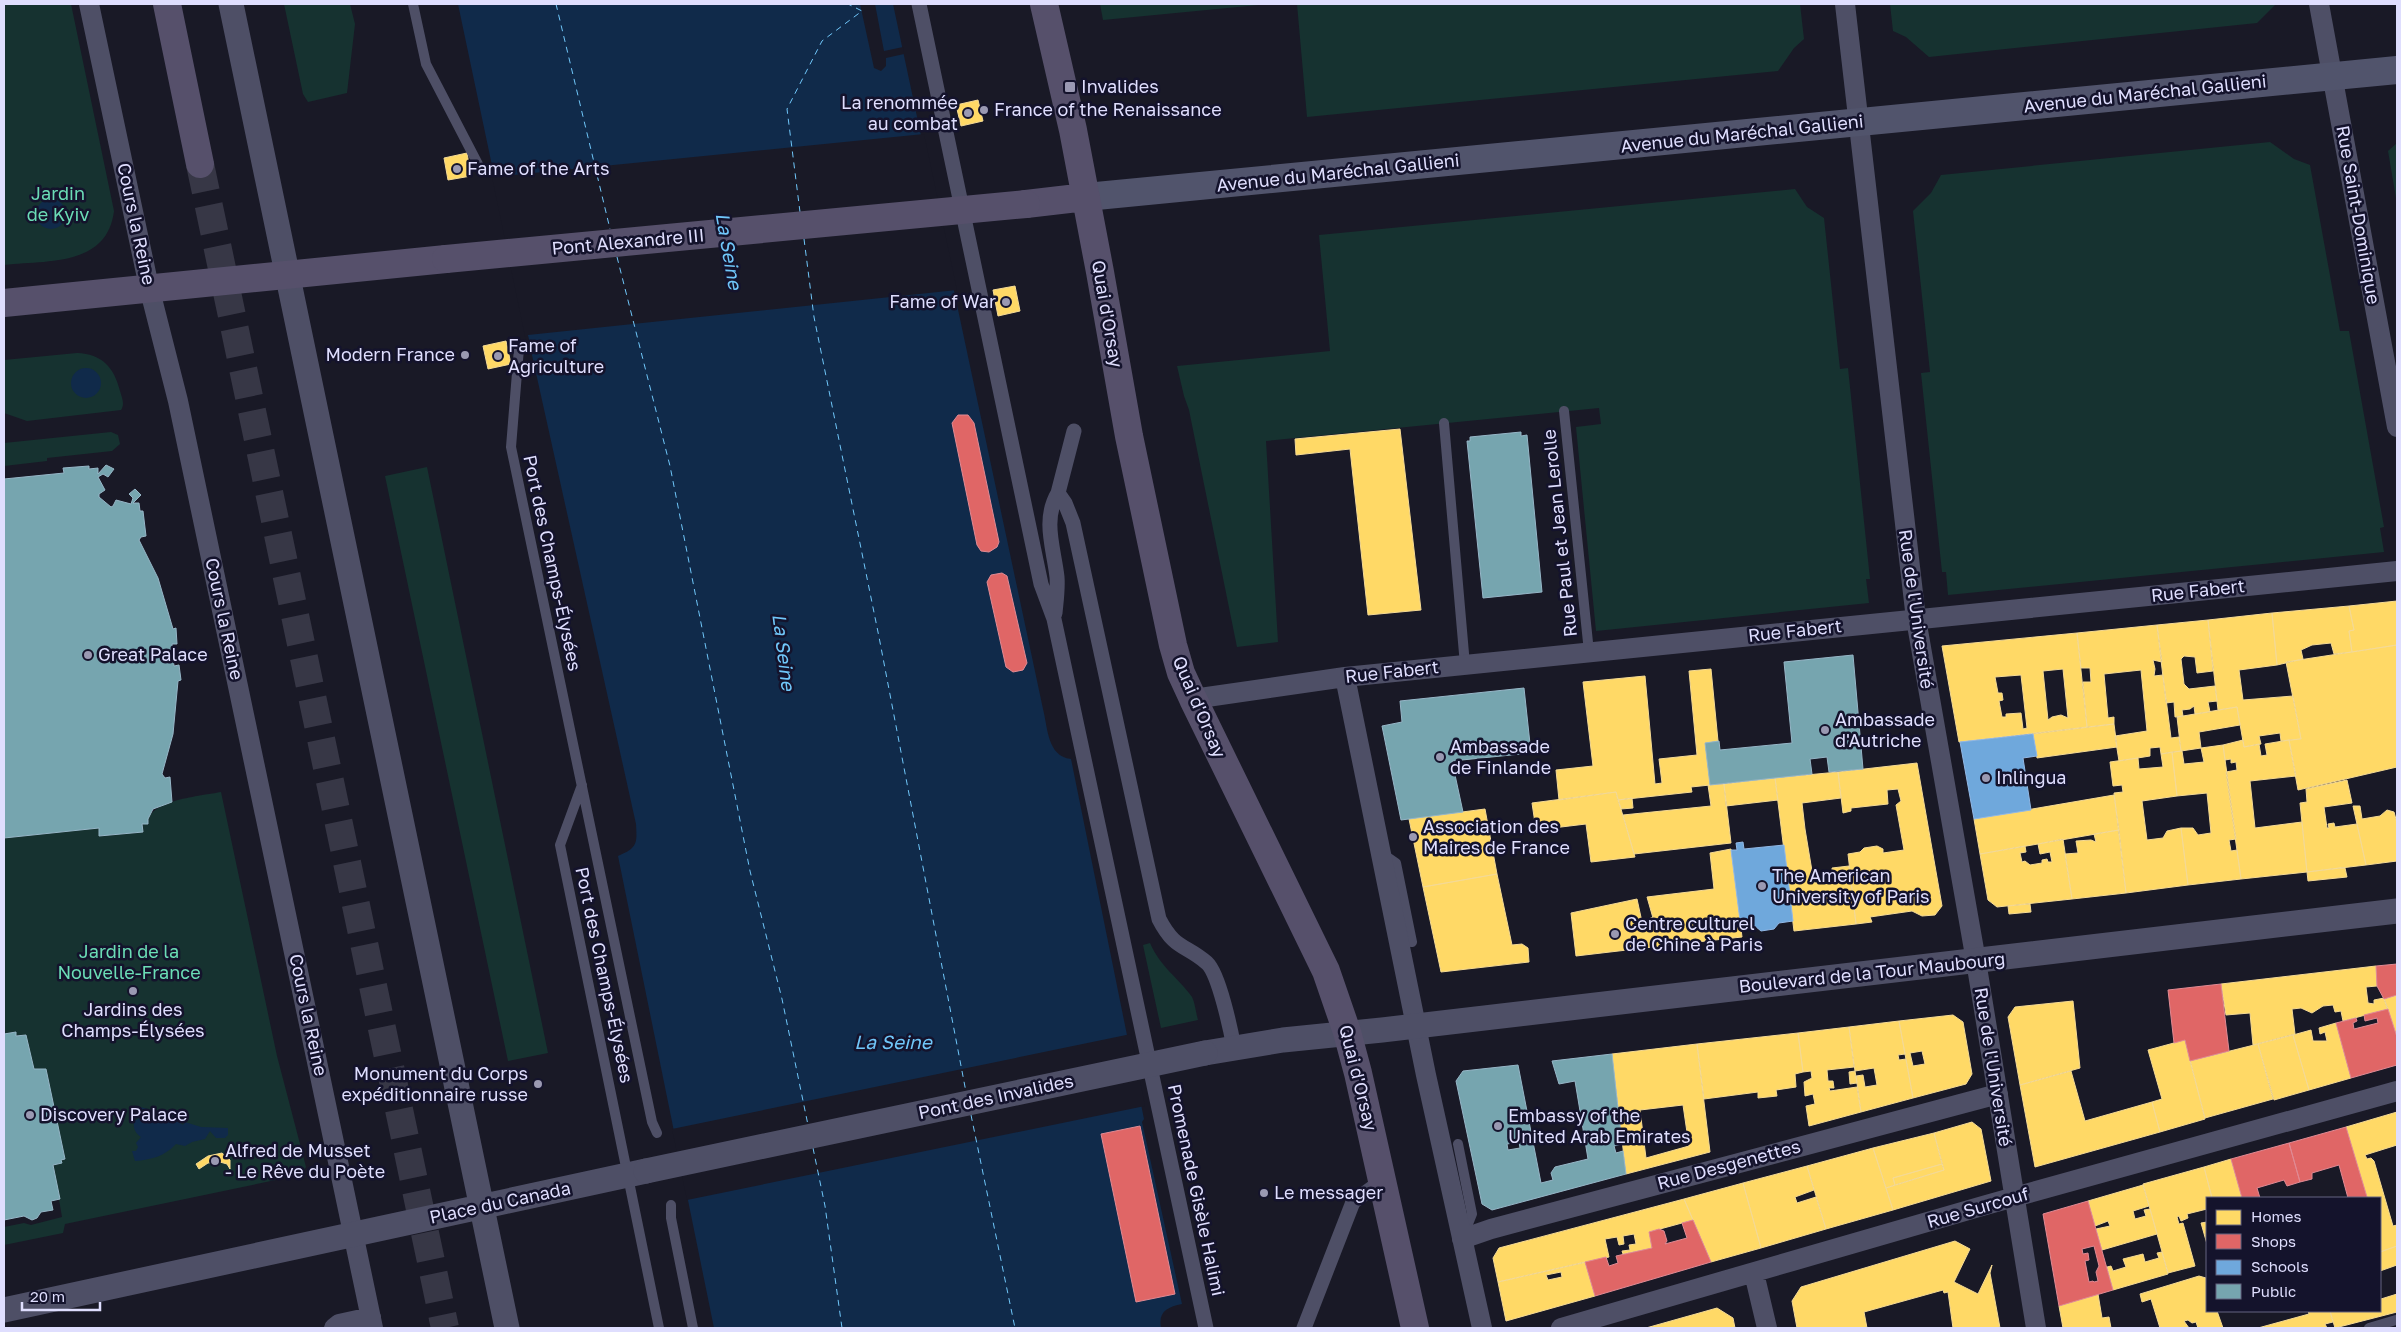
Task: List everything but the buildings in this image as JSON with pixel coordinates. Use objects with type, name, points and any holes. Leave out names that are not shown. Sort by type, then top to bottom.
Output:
[{"type":"main road","points":[[167,4],[200,164]]},
{"type":"main road","name":"Quai d'Orsay","points":[[1044,4],[1086,197],[1127,428],[1173,645],[1181,673],[1193,699],[1326,972],[1347,1032],[1416,1328]]},
{"type":"main road","name":"Avenue du Maréchal Gallieni","points":[[1086,197],[2397,70]]},
{"type":"main road","name":"Pont Alexandre III","points":[[4,303],[149,287],[1086,197]]},
{"type":"street","name":"Cours la Reine","points":[[89,4],[149,287],[178,401],[372,1323]]},
{"type":"street","points":[[231,4],[289,274],[481,1207],[508,1328]]},
{"type":"street","points":[[919,4],[1041,584],[1054,620]]},
{"type":"street","name":"Rue de l'Université","points":[[1845,4],[1916,619],[1976,961],[2036,1328]]},
{"type":"street","name":"Rue Saint-Dominique","points":[[2319,4],[2397,427]]},
{"type":"street","points":[[1054,620],[1057,579],[1049,522],[1052,502],[1058,493],[1074,431]]},
{"type":"street","points":[[1058,493],[1065,503],[1073,523],[1159,919],[1168,936],[1208,964],[1226,1008],[1234,1048]]},
{"type":"street","name":"Rue Fabert","points":[[1193,699],[1345,677],[2397,571]]},
{"type":"street","name":"Promenade Gisèle Halimi","points":[[1054,620],[1206,1328]]},
{"type":"street","points":[[1345,677],[1416,1025],[1482,1328]]},
{"type":"street","name":"Boulevard de la Tour Maubourg","points":[[1347,1032],[2397,911]]},
{"type":"street","name":"Pont des Invalides","points":[[637,1173],[1234,1048],[1347,1032]]},
{"type":"street","name":"Rue Surcouf","points":[[1560,1328],[2015,1197],[2397,1091]]},
{"type":"street","name":"Rue Desgenettes","points":[[1462,1239],[1491,1229],[1998,1094]]},
{"type":"street","name":"Place du Canada","points":[[4,1310],[354,1236],[637,1173]]},
{"type":"street","points":[[1304,1328],[1353,1202],[1383,1180]]},
{"type":"street","points":[[1754,1273],[1767,1328]]},
{"type":"street","points":[[334,1328],[339,1324],[372,1323]]},
{"type":"lane","points":[[413,4],[426,64],[480,168]]},
{"type":"lane","name":"Port des Champs-Élysées","points":[[519,348],[511,447],[652,1122],[658,1133]]},
{"type":"lane","name":"Rue Paul et Jean Lerolle","points":[[1564,411],[1589,652]]},
{"type":"lane","points":[[1444,423],[1465,665]]},
{"type":"lane","name":"Port des Champs-Élysées","points":[[582,784],[560,845],[637,1173],[659,1328]]},
{"type":"lane","points":[[1381,853],[1396,863],[1412,942]]},
{"type":"lane","points":[[1458,1144],[1472,1214],[1462,1239]]},
{"type":"lane","points":[[672,1204],[671,1218],[693,1328]]},
{"type":"lane","points":[[2369,1328],[2396,1320]]},
{"type":"green space","name":"Jardin de Kyiv","points":[[4,4],[71,4],[114,211],[109,229],[100,242],[87,251],[72,257],[4,265]]},
{"type":"green space","points":[[284,4],[350,4],[355,24],[347,93],[308,102],[303,94]]},
{"type":"green space","points":[[1100,4],[1269,4],[1103,20]]},
{"type":"green space","points":[[1297,4],[1800,4],[1804,39],[1794,48],[1778,71],[1307,117]]},
{"type":"green space","points":[[1890,4],[2276,4],[2257,23],[1929,57],[1906,37],[1893,31]]},
{"type":"green space","points":[[2270,142],[2294,159],[2310,165],[2340,331],[2349,331],[2384,527],[2380,528],[2384,552],[1948,595],[1946,572],[1942,572],[1921,373],[1930,372],[1913,211],[1931,193],[1941,175]]},
{"type":"green space","points":[[2397,143],[2397,204],[2388,151]]},
{"type":"green space","points":[[1795,189],[1807,207],[1824,218],[1840,369],[1848,368],[1870,579],[1866,579],[1869,603],[1596,631],[1576,427],[1601,424],[1599,408],[1266,441],[1278,642],[1237,647],[1189,410],[1177,366],[1330,351],[1319,235]]},
{"type":"green space","points":[[77,353],[93,356],[106,363],[117,383],[123,405],[121,410],[27,421],[4,413],[4,360]]},
{"type":"green space","points":[[111,432],[118,435],[120,444],[112,451],[47,458],[47,461],[4,466],[4,443]]},
{"type":"green space","points":[[427,467],[548,1053],[508,1061],[385,476]]},
{"type":"green space","name":"Jardins des Champs-Élysées","points":[[221,792],[277,1056],[306,1167],[303,1172],[295,1176],[65,1224],[63,1233],[4,1245],[4,1227],[24,1223],[31,1225],[62,1217],[53,1165],[62,1163],[61,1160],[65,1159],[46,1070],[34,1069],[19,1035],[16,1036],[15,1032],[4,1034],[4,838],[99,828],[99,836],[143,832],[142,824],[148,824],[150,816],[156,809],[165,804]]},
{"type":"green space","points":[[1150,943],[1164,966],[1192,997],[1198,1020],[1161,1028],[1143,945]]},
{"type":"water","name":"La Seine","points":[[458,4],[893,4],[1048,732],[1057,753],[1071,759],[1144,1119],[1142,1122],[1182,1304],[1168,1309],[1162,1314],[1161,1328],[714,1328],[618,856],[635,844],[636,824],[530,346]]},
{"type":"water","points":[[51,199],[62,203],[66,214],[62,225],[51,229],[40,225],[36,214],[40,203]]},
{"type":"water","points":[[86,368],[97,372],[101,383],[97,394],[86,398],[75,394],[71,383],[75,372]]},
{"type":"water","points":[[140,1107],[148,1109],[148,1115],[167,1118],[167,1115],[183,1125],[185,1122],[201,1127],[228,1128],[228,1135],[225,1138],[216,1138],[210,1131],[205,1139],[185,1146],[176,1144],[167,1152],[157,1157],[135,1161],[132,1151],[136,1151],[138,1147],[136,1143],[141,1137],[135,1130],[134,1121],[140,1118],[137,1111]]},
{"type":"pier","points":[[860,4],[875,4],[884,51],[903,47],[904,54],[886,58],[886,66],[881,71],[874,68]]},
{"type":"pier","points":[[924,134],[957,290],[528,335],[530,346],[527,346],[492,177],[498,177],[498,174],[502,173],[504,176]]},
{"type":"pier","points":[[1131,1034],[1145,1106],[687,1200],[672,1129]]},
{"type":"ferry route","points":[[556,4],[610,229]]},
{"type":"ferry route","points":[[800,212],[787,109],[822,41],[862,11],[848,4]]},
{"type":"ferry route","points":[[804,239],[814,317],[879,637],[966,1092]]},
{"type":"ferry route","points":[[617,257],[670,466],[750,871],[782,999],[808,1125]]},
{"type":"ferry route","points":[[971,1115],[1015,1328]]},
{"type":"ferry route","points":[[813,1148],[825,1206],[842,1328]]},
{"type":"tunnel","points":[[200,164],[445,1328]]},
{"type":"place","name":"Invalides","points":[[1070,87]]},
{"type":"place","name":"France of the Renaissance","points":[[984,110]]},
{"type":"place","name":"La renommée au combat","points":[[968,113]]},
{"type":"place","name":"Fame of the Arts","points":[[457,169]]},
{"type":"place","name":"Fame of War","points":[[1006,302]]},
{"type":"place","name":"Modern France","points":[[465,355]]},
{"type":"place","name":"Fame of Agriculture","points":[[498,356]]},
{"type":"place","name":"Great Palace","points":[[88,655]]},
{"type":"place","name":"Ambassade d'Autriche","points":[[1825,730]]},
{"type":"place","name":"Ambassade de Finlande","points":[[1440,757]]},
{"type":"place","name":"Inlingua","points":[[1986,778]]},
{"type":"place","name":"Association des Maires de France","points":[[1413,837]]},
{"type":"place","name":"The American University of Paris","points":[[1762,886]]},
{"type":"place","name":"Centre culturel de Chine à Paris","points":[[1615,934]]},
{"type":"place","name":"Jardins des Champs-Élysées","points":[[133,991]]},
{"type":"place","name":"Monument du Corps expéditionnaire russe","points":[[538,1084]]},
{"type":"place","name":"Discovery Palace","points":[[30,1115]]},
{"type":"place","name":"Embassy of the United Arab Emirates","points":[[1498,1126]]},
{"type":"place","name":"Alfred de Musset - Le Rêve du Poète","points":[[215,1161]]},
{"type":"place","name":"Le messager","points":[[1264,1193]]},
{"type":"park label","name":"Jardin de la Nouvelle-France","points":[[129,962]]}]
